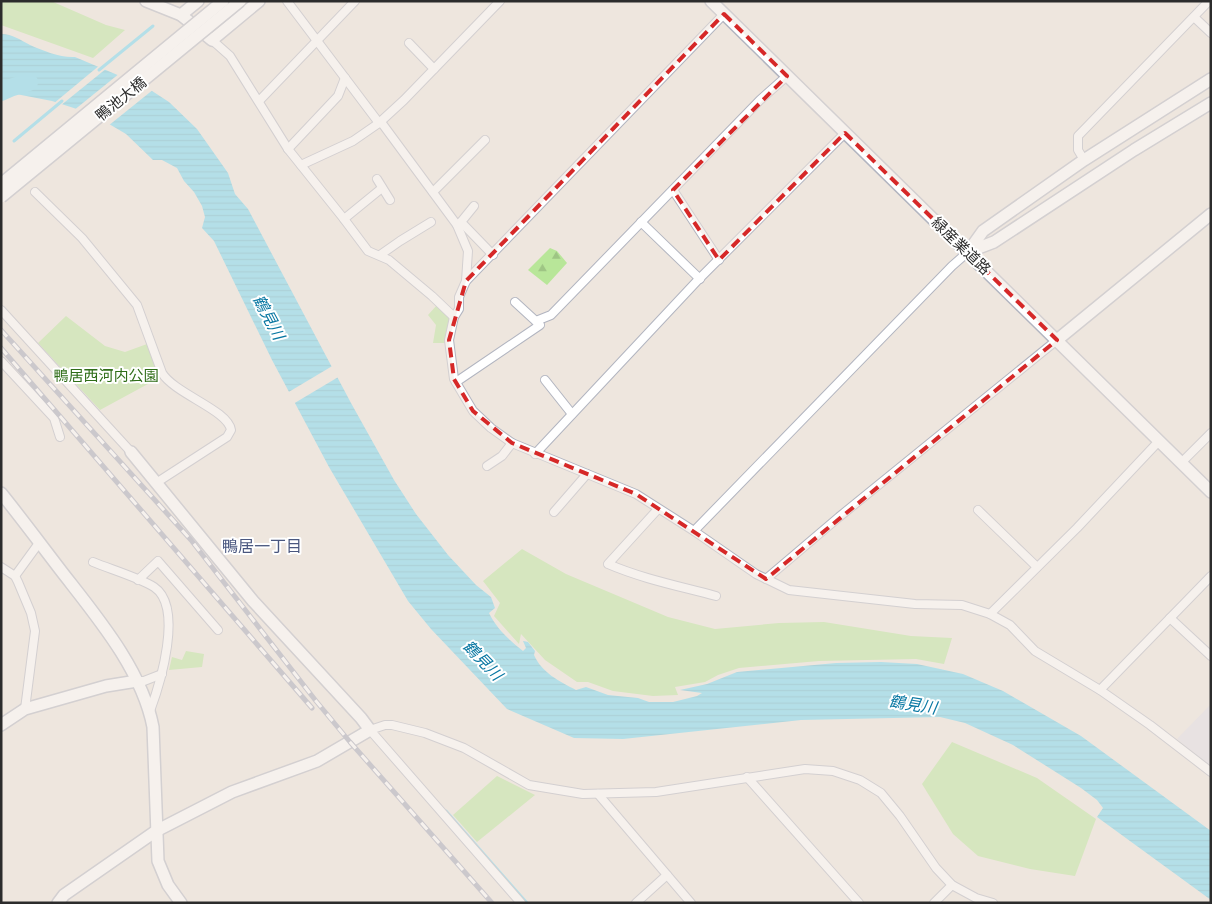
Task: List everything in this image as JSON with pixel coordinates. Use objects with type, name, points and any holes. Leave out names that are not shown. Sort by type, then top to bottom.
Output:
[{"type":"street","points":[[146,1],[181,15],[230,56],[288,149],[368,251],[389,260],[454,317]]},
{"type":"street","points":[[181,15],[198,1]]},
{"type":"street","name":"鴨池大橋","points":[[1,184],[223,1]]},
{"type":"street","name":"鴨池大橋","points":[[1,198],[240,1]]},
{"type":"street","points":[[212,40],[259,1]]},
{"type":"street","points":[[286,1],[433,192],[459,223],[493,255]]},
{"type":"street","points":[[260,102],[356,1]]},
{"type":"street","points":[[301,165],[353,141],[380,123],[500,1]]},
{"type":"street","name":"緑産業道路","points":[[711,1],[1211,492]]},
{"type":"street","points":[[1084,160],[1078,150],[1078,136],[1209,1]]},
{"type":"street","points":[[466,281],[724,14]]},
{"type":"street","points":[[1194,16],[1211,33]]},
{"type":"street","points":[[410,43],[434,69]]},
{"type":"street","points":[[536,321],[551,315],[760,100],[787,76]]},
{"type":"street","points":[[288,149],[338,96],[345,78]]},
{"type":"street","points":[[694,531],[952,266],[968,252],[983,231],[1084,160],[1211,79]]},
{"type":"street","points":[[968,252],[994,242],[1134,150],[1211,103]]},
{"type":"street","points":[[535,454],[700,279],[846,133]]},
{"type":"street","points":[[433,192],[485,140]]},
{"type":"street","points":[[377,179],[390,200]]},
{"type":"street","points":[[344,219],[382,188]]},
{"type":"street","points":[[673,190],[719,260]]},
{"type":"street","points":[[35,192],[82,238],[137,305],[166,380],[180,391],[220,414],[230,424],[231,430],[226,436],[156,483]]},
{"type":"street","points":[[459,223],[474,206]]},
{"type":"street","points":[[766,579],[839,517],[1211,214]]},
{"type":"street","points":[[380,255],[431,222]]},
{"type":"street","points":[[641,222],[700,279]]},
{"type":"street","points":[[459,223],[468,250],[466,281],[459,298],[459,309],[454,317],[449,340],[456,382],[473,411],[491,428],[512,443],[535,454],[636,494],[756,574],[789,590],[915,604],[962,605],[990,614],[1010,624],[1035,651],[1100,690],[1211,772]]},
{"type":"street","points":[[456,382],[540,325],[515,302]]},
{"type":"street","points":[[1,310],[131,452],[252,601],[355,711],[521,903]]},
{"type":"street","points":[[1,362],[54,418],[60,437]]},
{"type":"street","points":[[545,380],[572,414]]},
{"type":"street","points":[[1181,463],[1211,433]]},
{"type":"street","points":[[990,614],[1159,441]]},
{"type":"street","points":[[488,466],[502,456],[512,443]]},
{"type":"street","points":[[554,512],[587,474]]},
{"type":"street","points":[[1,493],[119,650],[137,680],[150,711],[154,746],[158,862],[168,885],[181,903]]},
{"type":"street","points":[[658,508],[608,564],[646,579],[716,596]]},
{"type":"street","points":[[978,510],[1038,567]]},
{"type":"street","points":[[15,576],[39,543]]},
{"type":"street","points":[[138,580],[158,561],[218,630]]},
{"type":"street","points":[[93,562],[154,587],[162,596],[168,611],[162,674],[150,711]]},
{"type":"street","points":[[1,566],[15,576],[31,613],[35,632],[25,709]]},
{"type":"street","points":[[1100,690],[1211,576]]},
{"type":"street","points":[[1170,618],[1211,656]]},
{"type":"street","points":[[1,725],[25,709],[123,682],[144,681],[162,674]]},
{"type":"street","points":[[58,903],[64,895],[156,831],[232,792],[317,761],[370,730],[385,725],[425,733],[464,748],[529,785],[582,794],[656,792],[805,769],[833,771],[860,780],[881,793],[900,816],[936,868],[952,886],[976,898],[993,903]]},
{"type":"street","points":[[747,778],[859,903]]},
{"type":"street","points":[[598,794],[691,903]]},
{"type":"street","points":[[636,903],[667,875]]},
{"type":"street","points":[[934,903],[952,886]]},
{"type":"highlighted area","points":[[724,14],[787,76],[673,190],[719,260],[845,133],[1057,340],[766,579],[636,494],[512,443],[473,411],[454,379],[449,340],[466,281]]},
{"type":"shaded area","points":[[1211,704],[1211,767],[1177,739]]},
{"type":"green space","points":[[1,1],[51,1],[106,25],[125,30],[93,58],[1,25]]},
{"type":"green space","points":[[550,248],[557,251],[567,263],[547,285],[528,270]]},
{"type":"green space","points":[[437,305],[451,317],[447,343],[433,343],[436,325],[428,315]]},
{"type":"green space","name":"鴨居西河内公園","points":[[66,316],[105,346],[125,352],[147,344],[159,378],[100,410],[38,343]]},
{"type":"green space","points":[[522,549],[566,574],[668,617],[715,629],[779,623],[824,622],[911,636],[952,638],[944,664],[916,659],[819,661],[739,668],[718,675],[705,682],[675,687],[678,695],[653,696],[613,691],[588,682],[577,682],[545,660],[521,634],[519,644],[494,616],[500,603],[483,581]]},
{"type":"green space","points":[[186,651],[204,654],[202,667],[169,670],[172,657],[182,660]]},
{"type":"green space","points":[[952,742],[1037,778],[1096,819],[1075,876],[1030,869],[978,856],[953,834],[922,784]]},
{"type":"green space","points":[[497,776],[535,795],[477,842],[453,815]]},
{"type":"water","name":"鶴見川","points":[[1,34],[13,36],[52,54],[75,57],[146,87],[169,102],[197,129],[228,173],[235,194],[248,209],[394,480],[416,514],[448,555],[476,585],[491,597],[495,608],[489,613],[492,619],[508,638],[523,651],[526,648],[523,641],[528,642],[535,651],[534,655],[537,661],[546,672],[576,690],[586,687],[608,695],[638,698],[649,702],[673,702],[697,696],[702,693],[680,690],[707,684],[737,672],[836,663],[881,662],[917,664],[963,674],[1003,691],[1081,736],[1211,831],[1211,900],[1097,817],[1103,808],[1097,800],[1081,788],[1013,745],[965,723],[940,717],[801,720],[623,739],[574,738],[507,709],[431,629],[408,601],[329,467],[272,360],[214,241],[202,228],[205,217],[202,206],[177,168],[162,160],[153,160],[126,134],[104,121],[83,111],[52,101],[16,94],[1,84]]},
{"type":"pier","points":[[100,65],[107,68],[60,106],[53,104]]},
{"type":"pier","points":[[120,73],[154,89],[108,126],[73,111]]},
{"type":"pier","points":[[334,365],[340,376],[293,404],[287,393]]},
{"type":"waterway","points":[[99,70],[153,26]]},
{"type":"waterway","points":[[1,92],[29,82]]},
{"type":"waterway","points":[[14,141],[62,101]]},
{"type":"waterway","points":[[446,811],[527,903]]},
{"type":"railway","points":[[1,330],[191,540],[316,701],[492,903]]},
{"type":"railway","points":[[1,348],[312,708]]},
{"type":"district","name":"鴨居一丁目","points":[[262,546]]}]
